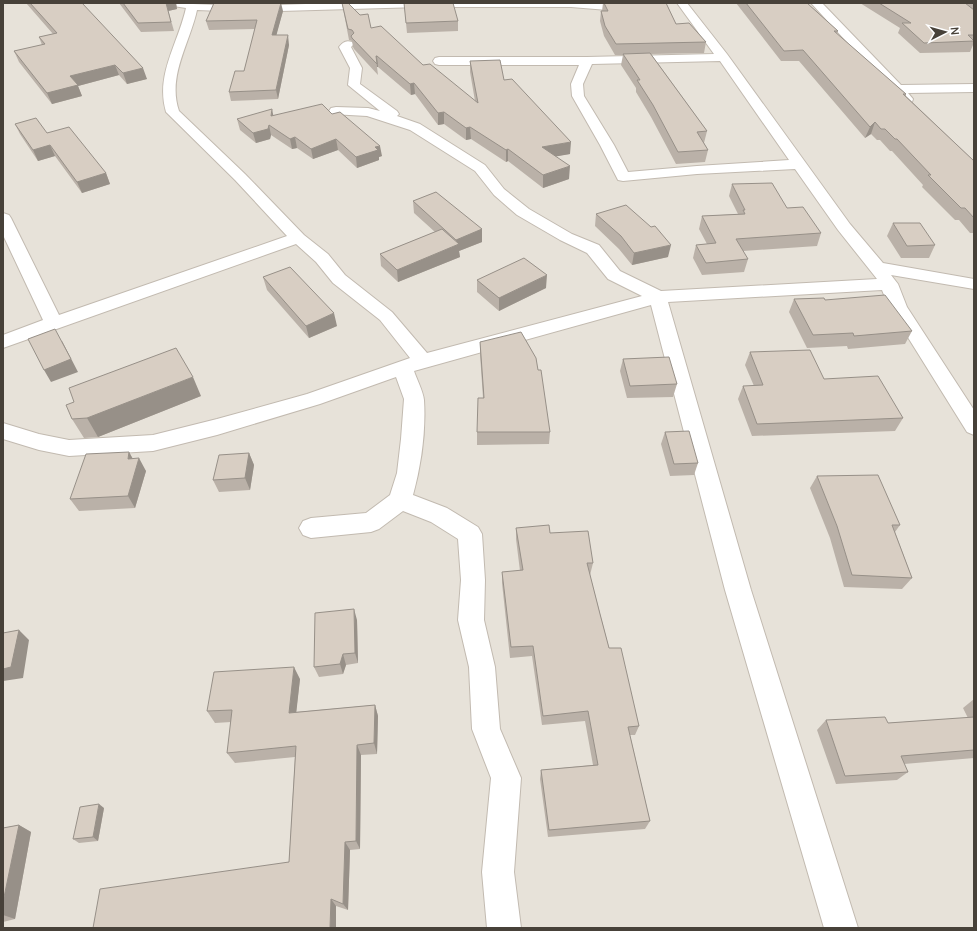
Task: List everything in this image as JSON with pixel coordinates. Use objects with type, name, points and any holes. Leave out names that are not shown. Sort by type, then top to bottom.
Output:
[{"type":"street","points":[[172,3],[192,7],[255,9],[374,5],[533,4],[590,5],[623,9],[646,8]]},
{"type":"street","points":[[816,3],[914,106]]},
{"type":"street","points":[[679,6],[723,57],[844,227],[878,267],[889,284],[898,307],[974,428]]},
{"type":"street","points":[[192,7],[187,30],[170,78],[170,106],[173,112],[240,177],[298,238],[322,258],[339,279],[386,316],[405,341],[413,364],[414,399],[412,439],[408,473],[400,500],[371,522],[311,528]]},
{"type":"street","points":[[348,44],[345,47],[356,68],[354,85],[400,122]]},
{"type":"street","points":[[439,61],[587,61],[723,57]]},
{"type":"street","points":[[587,61],[577,84],[578,96],[607,145],[623,177],[698,170],[800,164]]},
{"type":"street","points":[[898,89],[974,88]]},
{"type":"street","points":[[336,111],[368,112],[415,127],[480,168],[499,192],[523,212],[566,237],[593,249],[614,275],[658,297],[738,590],[841,928]]},
{"type":"street","points":[[3,218],[54,323]]},
{"type":"street","points":[[3,342],[298,238]]},
{"type":"street","points":[[878,267],[974,284]]},
{"type":"street","points":[[3,431],[39,442],[69,448],[153,443],[217,428],[313,399],[413,364],[658,297],[889,284]]},
{"type":"street","points":[[400,500],[439,515],[470,534],[473,580],[472,620],[482,667],[486,729],[506,778],[498,872],[504,928]]},
{"type":"shaded area","points":[[3,3],[974,3],[974,928],[3,928]]},
{"type":"building","points":[[30,3],[82,3],[143,68],[123,73],[115,65],[70,76],[78,85],[47,93],[14,51],[45,44],[39,37],[57,33]]},
{"type":"building","points":[[123,3],[166,3],[171,22],[138,23]]},
{"type":"building","points":[[214,3],[281,3],[272,35],[288,35],[276,90],[229,92],[235,71],[244,71],[257,20],[206,21]]},
{"type":"building","points":[[342,3],[348,3],[360,15],[368,14],[371,28],[381,26],[423,65],[430,64],[478,103],[470,61],[500,60],[504,80],[512,79],[571,142],[542,147],[570,166],[543,175],[508,149],[506,150],[470,127],[466,128],[444,112],[438,113],[414,83],[410,84],[376,56],[377,64],[352,38],[351,36],[354,33],[352,30],[348,29]]},
{"type":"building","points":[[404,3],[453,3],[458,21],[406,23]]},
{"type":"building","points":[[604,3],[666,3],[676,24],[689,23],[706,42],[616,44],[605,26],[601,11],[608,11]]},
{"type":"building","points":[[746,3],[807,3],[838,31],[834,31],[906,94],[903,94],[974,161],[974,218],[965,208],[961,208],[928,175],[931,175],[897,139],[895,139],[885,129],[881,129],[875,122],[870,127],[803,50],[784,51]]},
{"type":"building","points":[[879,3],[965,3],[974,10],[974,35],[968,35],[974,41],[924,43],[902,23],[911,23]]},
{"type":"building","points":[[650,53],[707,131],[697,132],[708,150],[678,152],[653,105],[637,80],[640,80],[623,54]]},
{"type":"building","points":[[322,104],[332,114],[340,112],[380,146],[375,147],[378,150],[356,157],[336,139],[311,149],[295,137],[290,139],[269,125],[268,129],[253,133],[237,119],[272,109],[271,116]]},
{"type":"building","points":[[36,118],[47,133],[69,127],[106,173],[77,182],[50,145],[33,150],[15,124]]},
{"type":"building","points":[[772,183],[787,208],[803,207],[821,233],[736,239],[748,259],[706,263],[696,245],[716,243],[702,216],[745,214],[743,210],[745,210],[732,184]]},
{"type":"building","points":[[436,192],[482,229],[456,240],[413,201]]},
{"type":"building","points":[[626,205],[651,227],[655,226],[671,245],[634,253],[621,236],[596,214]]},
{"type":"building","points":[[893,223],[920,223],[935,245],[907,246]]},
{"type":"building","points":[[442,229],[459,244],[397,270],[380,254]]},
{"type":"building","points":[[524,258],[547,275],[499,298],[477,280]]},
{"type":"building","points":[[290,267],[334,313],[306,326],[263,277]]},
{"type":"building","points":[[885,295],[912,331],[854,336],[853,333],[813,335],[794,299],[824,298],[825,300]]},
{"type":"building","points":[[55,329],[71,359],[44,370],[28,339]]},
{"type":"building","points":[[521,332],[536,358],[538,370],[541,370],[550,432],[477,432],[478,398],[484,398],[480,342]]},
{"type":"building","points":[[176,348],[193,377],[87,418],[72,419],[66,405],[74,402],[69,388]]},
{"type":"building","points":[[810,350],[824,379],[878,376],[903,418],[757,424],[743,386],[763,385],[750,352]]},
{"type":"building","points":[[669,357],[677,384],[630,386],[623,359]]},
{"type":"building","points":[[689,431],[698,463],[674,464],[665,432]]},
{"type":"building","points":[[129,452],[128,459],[139,458],[128,496],[70,499],[86,454]]},
{"type":"building","points":[[249,453],[245,478],[213,480],[219,455]]},
{"type":"building","points":[[878,475],[900,525],[892,525],[912,578],[852,575],[837,526],[817,476]]},
{"type":"building","points":[[549,525],[550,533],[588,531],[593,563],[587,563],[600,614],[609,648],[621,648],[639,726],[628,727],[650,821],[549,830],[541,770],[598,765],[588,711],[543,716],[533,646],[511,647],[502,572],[523,570],[516,528]]},
{"type":"building","points":[[354,609],[355,653],[343,654],[340,664],[314,667],[315,613]]},
{"type":"building","points":[[19,630],[11,667],[3,669],[3,633]]},
{"type":"building","points":[[294,667],[289,713],[375,705],[374,743],[357,745],[356,841],[345,842],[343,904],[331,899],[330,928],[93,928],[100,889],[289,862],[296,746],[227,753],[232,710],[207,711],[214,672]]},
{"type":"building","points":[[885,717],[888,723],[974,717],[974,750],[901,756],[908,772],[845,776],[826,720]]},
{"type":"building","points":[[99,804],[93,837],[73,839],[80,807]]},
{"type":"building","points":[[19,825],[3,902],[3,828]]}]
